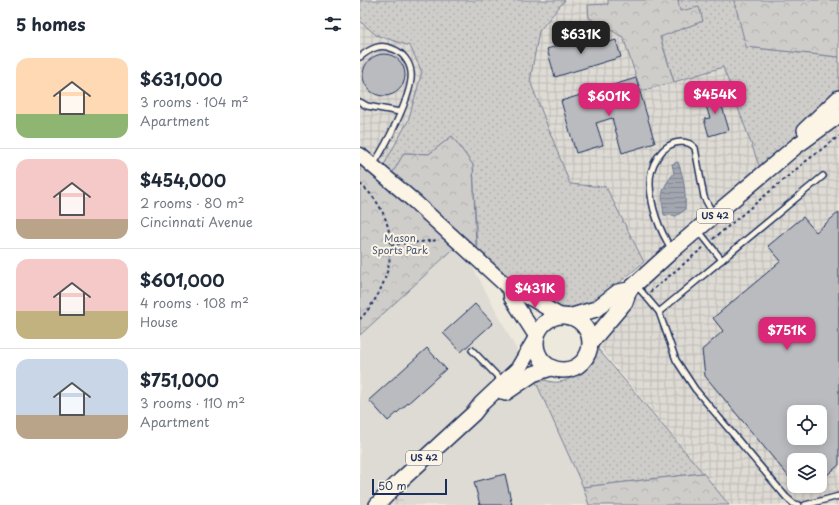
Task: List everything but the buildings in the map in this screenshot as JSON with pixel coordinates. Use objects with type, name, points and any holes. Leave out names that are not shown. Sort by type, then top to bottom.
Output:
[{"type":"main road","name":"US 42","points":[[795,147],[806,128],[839,98]]},
{"type":"main road","name":"US 42","points":[[474,413],[485,409],[514,386],[533,374],[551,368],[564,371],[577,367],[586,357],[592,346],[625,302],[672,251],[795,147],[839,115]]},
{"type":"main road","name":"US 42","points":[[377,505],[400,481],[474,413],[481,404],[518,369],[543,324],[548,320],[596,309],[618,292],[636,290]]},
{"type":"main road","points":[[565,316],[584,326],[592,346]]},
{"type":"main road","points":[[536,338],[537,354],[546,365],[551,368]]},
{"type":"street","points":[[360,155],[416,202],[511,290],[520,292],[545,308],[565,316]]},
{"type":"street","points":[[511,290],[511,297],[536,338]]},
{"type":"lane","points":[[360,57],[369,50],[386,47],[401,53],[406,59],[411,72],[411,79],[394,128],[373,166]]},
{"type":"lane","points":[[360,102],[367,106],[400,112]]},
{"type":"lane","points":[[672,251],[665,239],[658,220],[650,184],[651,174],[658,157],[668,146],[683,142],[691,144],[695,148],[704,197],[714,216]]},
{"type":"lane","points":[[659,312],[823,176]]},
{"type":"lane","points":[[698,230],[722,260]]},
{"type":"lane","points":[[636,290],[659,312],[676,360],[695,389],[786,497],[794,504],[799,505]]},
{"type":"lane","points":[[472,350],[504,383]]},
{"type":"lane","points":[[805,505],[839,496]]},
{"type":"path","points":[[636,290],[708,243],[805,162],[839,136]]},
{"type":"path","points":[[360,184],[367,190],[379,206],[388,229],[392,251],[386,280],[366,313],[360,319]]},
{"type":"path","points":[[391,245],[442,240]]},
{"type":"path","points":[[533,374],[558,379],[574,373],[589,360],[592,346]]},
{"type":"shaded area","points":[[565,0],[608,0],[608,4],[589,18],[623,37],[641,91],[723,67],[763,176],[839,109],[839,505],[729,505],[595,342],[639,292],[654,278],[671,253],[650,272],[606,187],[570,184],[530,81],[539,31]]},
{"type":"shaded area","points":[[360,21],[376,35],[410,46],[422,72],[408,121],[380,172],[360,155]]},
{"type":"shaded area","points":[[678,162],[684,186],[685,210],[676,216],[664,215],[662,197],[664,188],[674,173],[672,164]]},
{"type":"shaded area","points":[[460,243],[520,356],[490,391],[468,408],[433,450],[532,376],[583,487],[589,505],[404,505],[400,481],[377,505],[360,505],[360,335]]},
{"type":"shaded area","points":[[400,481],[404,505],[377,505]]},
{"type":"green space","points":[[360,0],[565,0],[539,31],[530,81],[570,184],[606,187],[644,262],[600,299],[584,308],[567,309],[554,307],[512,285],[477,248],[473,165],[452,136],[429,154],[404,153],[389,180],[380,172],[408,121],[422,72],[410,46],[376,35],[360,21]]},
{"type":"green space","points":[[608,0],[678,0],[680,11],[699,7],[703,21],[660,37],[674,82],[641,91],[623,37],[589,18],[588,5],[608,4]]},
{"type":"green space","points":[[678,0],[734,0],[747,47],[839,57],[839,104],[763,176],[723,67],[674,82],[660,36],[703,21],[679,11]]},
{"type":"green space","points":[[734,0],[839,0],[839,57],[746,47]]},
{"type":"green space","name":"Mason Sports Park","points":[[452,136],[473,165],[476,248],[460,243],[360,335],[360,155],[389,179],[404,153],[429,154]]},
{"type":"green space","points":[[599,350],[703,473],[583,487],[534,378],[553,382],[567,380],[579,372]]},
{"type":"green space","points":[[703,473],[729,505],[589,505],[583,487]]}]
